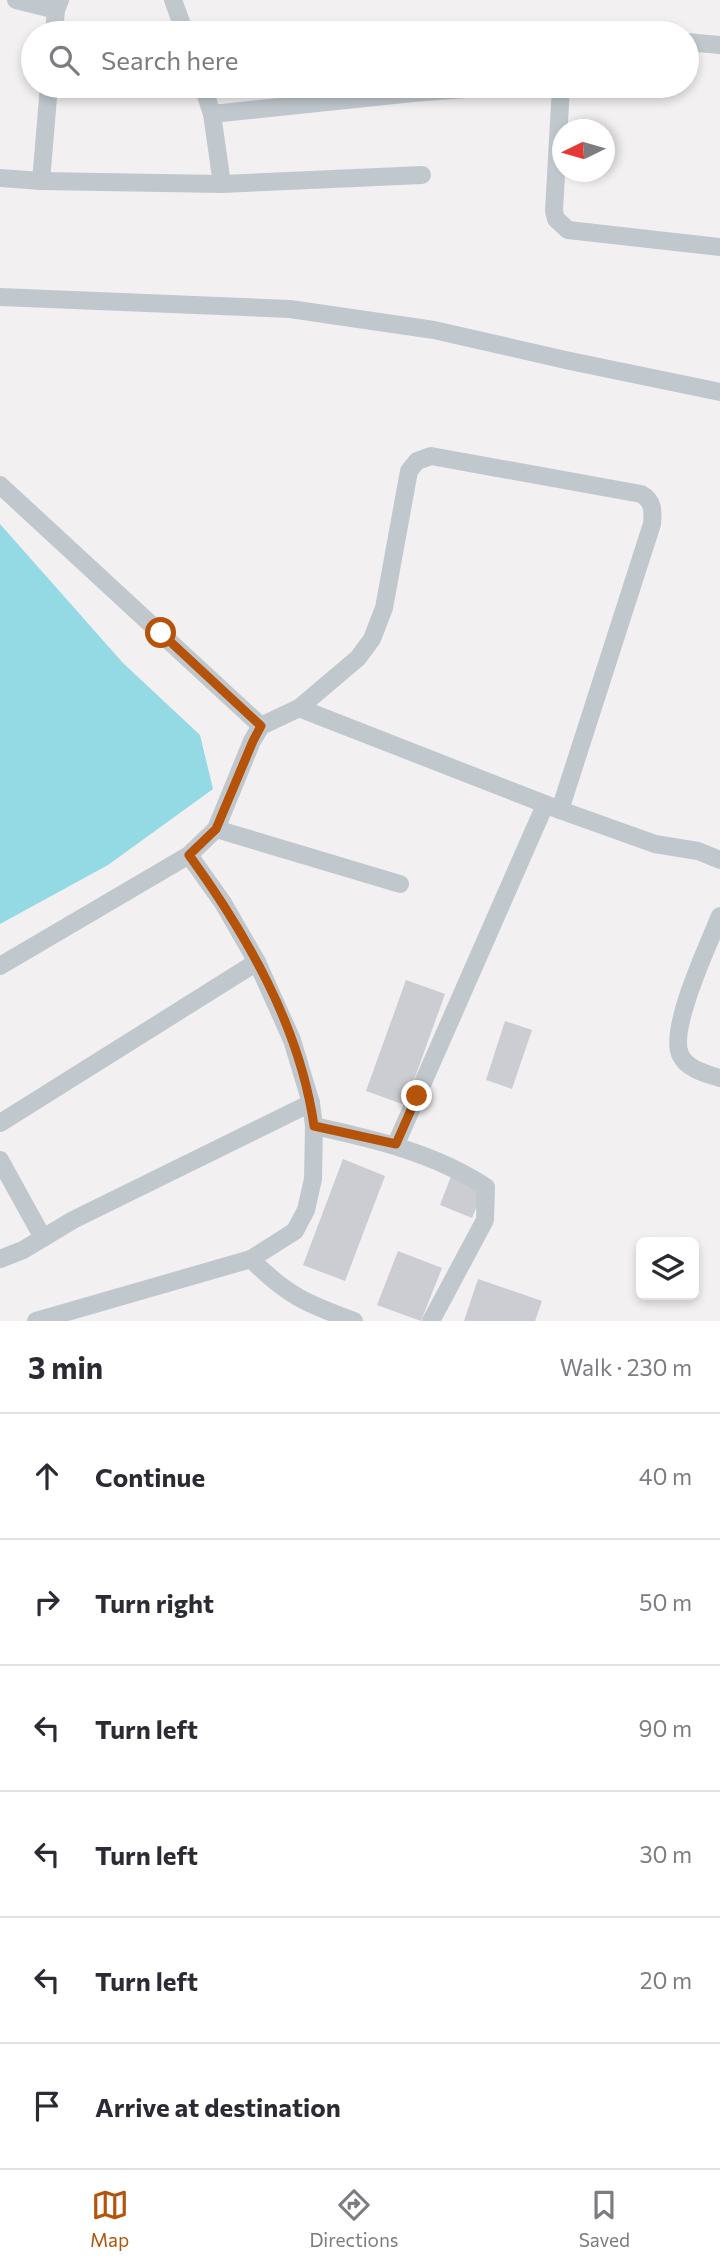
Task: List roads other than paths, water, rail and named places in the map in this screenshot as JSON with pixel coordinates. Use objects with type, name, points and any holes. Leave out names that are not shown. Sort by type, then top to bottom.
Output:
[{"type":"street","points":[[16,0],[58,5]]},
{"type":"street","points":[[173,0],[181,21]]},
{"type":"street","points":[[699,43],[720,45]]},
{"type":"street","points":[[41,181],[49,98]]},
{"type":"street","points":[[207,98],[212,114],[222,184]]},
{"type":"street","points":[[212,114],[364,98]]},
{"type":"street","points":[[560,98],[554,211],[556,219],[568,230],[720,247]]},
{"type":"street","points":[[0,177],[41,181],[222,184],[422,175]]},
{"type":"street","points":[[0,297],[290,309],[434,330],[720,392]]},
{"type":"street","points":[[0,966],[189,855],[216,829],[261,726],[299,708],[358,658],[372,639],[384,608],[409,471],[417,461],[431,456],[648,497],[653,510],[652,524],[553,808],[396,1144]]},
{"type":"street","points":[[0,485],[261,726]]},
{"type":"street","points":[[299,708],[553,808],[655,844],[698,851],[720,860]]},
{"type":"street","points":[[216,829],[400,884]]},
{"type":"street","points":[[36,1321],[251,1259],[295,1231],[306,1210],[313,1179],[314,1126],[311,1103],[292,1040],[257,962],[223,903],[189,855]]},
{"type":"street","points":[[720,916],[684,1009],[678,1045],[680,1055],[692,1067],[720,1078]]},
{"type":"street","points":[[0,1123],[257,962]]},
{"type":"street","points":[[0,1259],[23,1250],[73,1220],[311,1103]]},
{"type":"street","points":[[314,1126],[396,1144],[466,1173],[486,1187],[485,1220],[431,1321]]},
{"type":"street","points":[[0,1160],[43,1238]]},
{"type":"street","points":[[251,1259],[288,1293],[354,1321]]},
{"type":"water","points":[[0,524],[123,663],[200,735],[213,789],[108,865],[0,924]]}]
